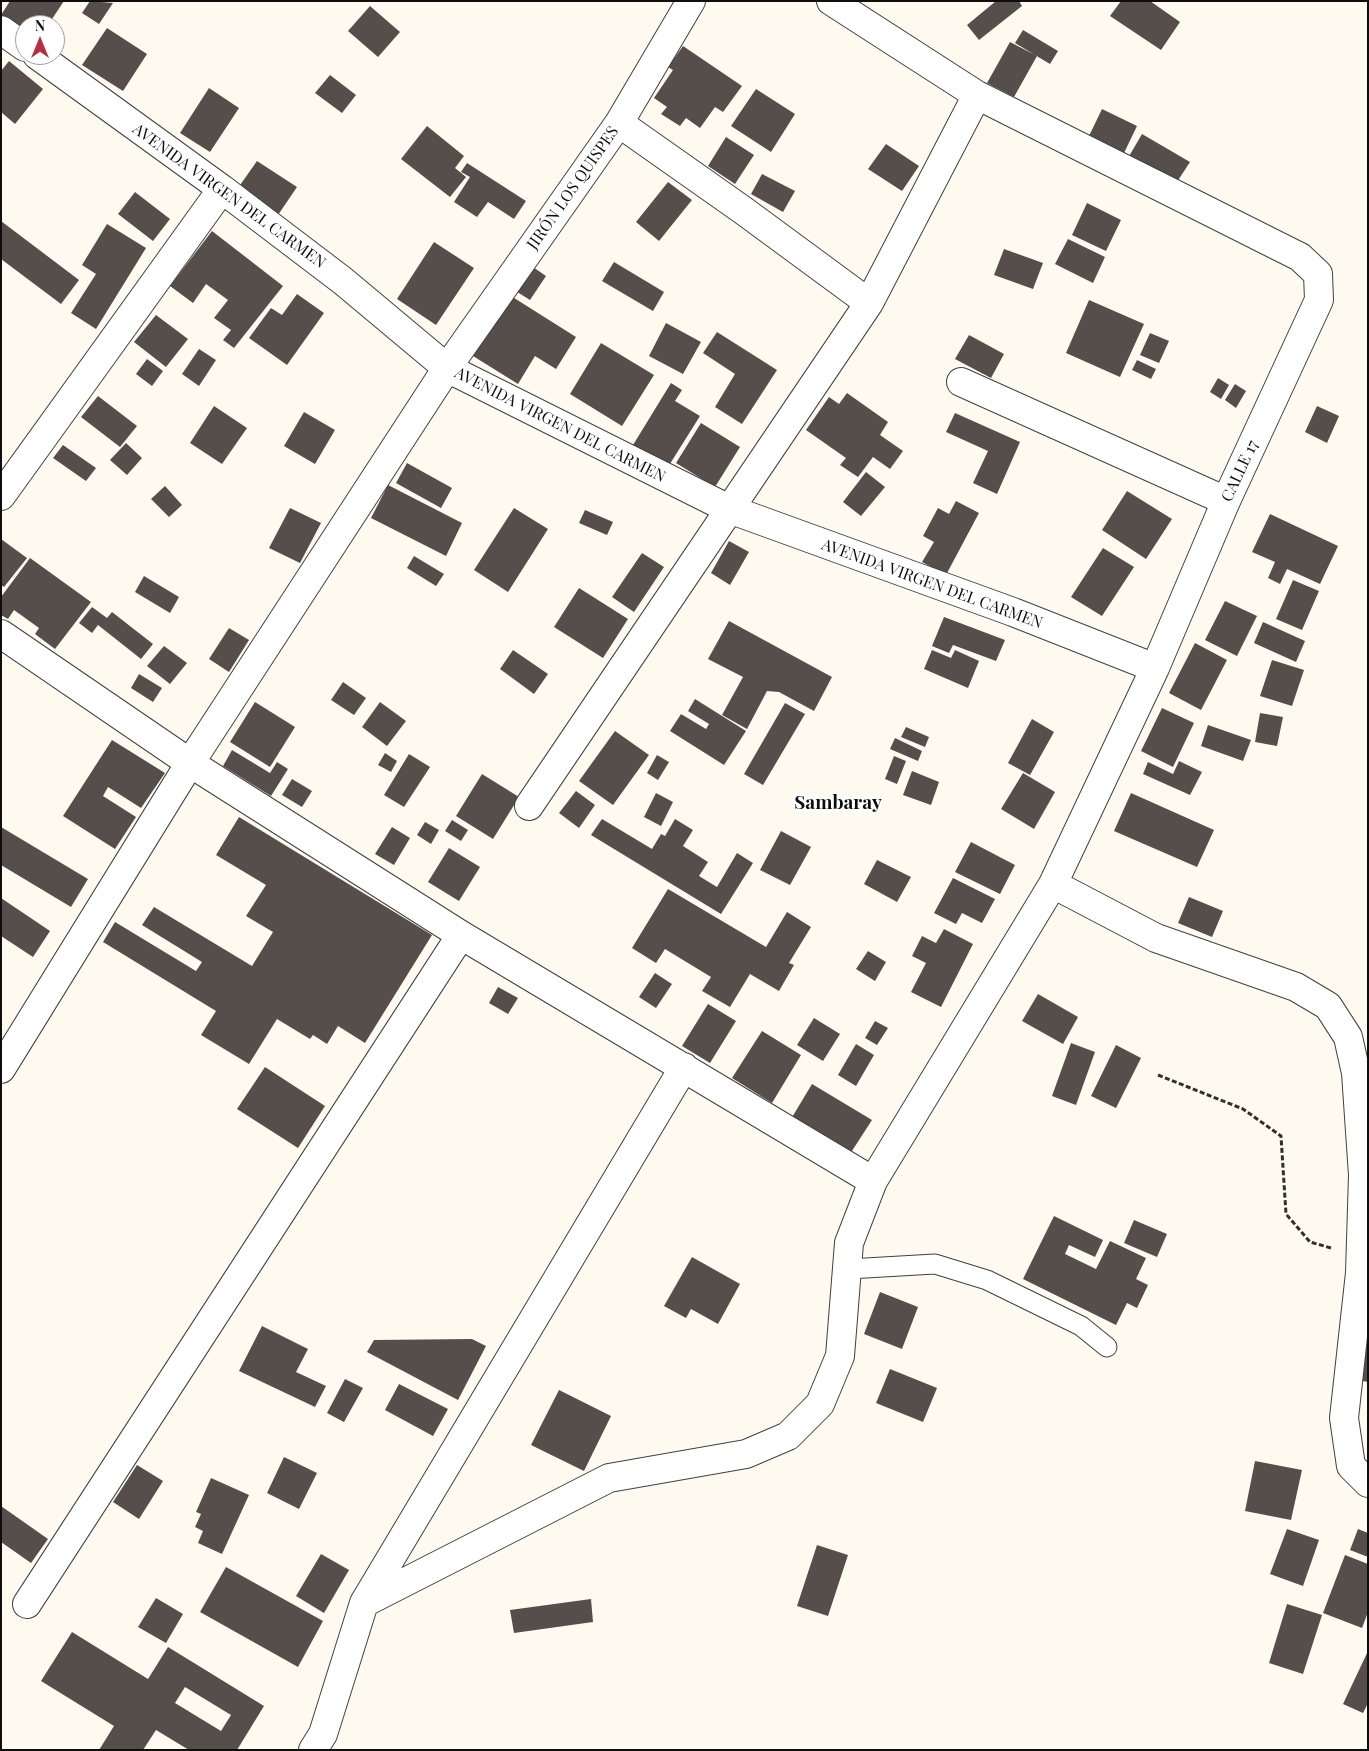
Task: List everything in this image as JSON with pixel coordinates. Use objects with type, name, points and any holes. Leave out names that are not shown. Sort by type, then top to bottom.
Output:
[{"type":"street","name":"JIRÓN LOS QUISPES","points":[[1,1069],[190,763],[447,368],[619,124],[691,1]]},
{"type":"street","points":[[529,806],[869,303],[976,95],[831,1]]},
{"type":"street","points":[[1,30],[15,39]]},
{"type":"street","name":"AVENIDA VIRGEN DEL CARMEN","points":[[51,65],[222,189],[343,280],[447,368],[729,509],[1014,612],[1155,668]]},
{"type":"street","name":"CALLE 17","points":[[364,1603],[609,1478],[746,1454],[788,1436],[820,1404],[840,1356],[850,1242],[873,1181],[1053,884],[1155,668],[1226,501],[1319,300],[1318,274],[1300,258],[976,95]]},
{"type":"street","points":[[619,124],[744,211],[869,303]]},
{"type":"street","points":[[1,496],[222,189]]},
{"type":"street","points":[[961,382],[1226,501]]},
{"type":"street","points":[[1,634],[190,763],[460,935],[873,1181]]},
{"type":"street","points":[[1053,884],[1156,938],[1296,987],[1328,1006],[1348,1037],[1356,1073],[1363,1175],[1360,1257],[1344,1418],[1351,1466],[1368,1483]]},
{"type":"street","points":[[27,1604],[460,935]]},
{"type":"street","points":[[313,1750],[323,1734],[364,1603],[684,1067]]},
{"type":"lane","points":[[848,1269],[935,1264],[987,1280],[1081,1326],[1106,1347]]},
{"type":"path","points":[[1158,1075],[1243,1108],[1281,1136],[1286,1214],[1310,1242],[1360,1257]]},
{"type":"building","points":[[10,1],[64,1],[55,15],[15,15],[15,27],[1,18]]},
{"type":"building","points":[[90,1],[113,3],[99,24],[82,13]]},
{"type":"building","points":[[996,1],[1019,1],[1022,6],[979,40],[967,25]]},
{"type":"building","points":[[1121,1],[1150,1],[1180,22],[1161,50],[1110,16]]},
{"type":"building","points":[[370,6],[400,32],[378,57],[348,31]]},
{"type":"building","points":[[107,28],[147,54],[123,91],[82,65]]},
{"type":"building","points":[[1023,30],[1058,51],[1050,64],[1015,43]]},
{"type":"building","points":[[1010,42],[1037,56],[1014,97],[987,83]]},
{"type":"building","points":[[683,46],[742,86],[723,112],[715,107],[700,128],[686,118],[680,126],[661,114],[667,107],[654,98],[673,70],[668,67]]},
{"type":"building","points":[[9,61],[43,89],[15,124],[1,112],[1,71]]},
{"type":"building","points":[[330,75],[356,95],[342,113],[315,93]]},
{"type":"building","points":[[209,88],[239,108],[210,152],[180,133]]},
{"type":"building","points":[[756,89],[795,114],[771,152],[731,126]]},
{"type":"building","points":[[1102,109],[1137,126],[1124,153],[1089,136]]},
{"type":"building","points":[[427,126],[464,156],[455,168],[466,177],[450,197],[401,159]]},
{"type":"building","points":[[1142,134],[1190,162],[1175,185],[1128,158]]},
{"type":"building","points":[[726,137],[754,155],[735,184],[708,166]]},
{"type":"building","points":[[886,144],[919,166],[902,191],[868,169]]},
{"type":"building","points":[[257,161],[297,187],[278,215],[238,188]]},
{"type":"building","points":[[467,163],[526,201],[514,219],[488,202],[477,217],[454,202],[470,177],[461,172]]},
{"type":"building","points":[[762,174],[795,191],[783,212],[751,194]]},
{"type":"building","points":[[668,182],[692,200],[659,241],[636,222]]},
{"type":"building","points":[[135,192],[170,219],[153,241],[118,214]]},
{"type":"building","points":[[1087,203],[1121,220],[1106,251],[1072,235]]},
{"type":"building","points":[[1,221],[79,280],[61,304],[1,259]]},
{"type":"building","points":[[107,224],[146,248],[96,329],[71,313],[96,274],[82,265]]},
{"type":"building","points":[[212,231],[283,286],[234,348],[223,340],[231,330],[214,318],[228,300],[206,284],[193,303],[170,286]]},
{"type":"building","points":[[1068,239],[1105,257],[1093,283],[1055,264]]},
{"type":"building","points":[[434,242],[474,268],[436,325],[397,299]]},
{"type":"building","points":[[1004,249],[1043,263],[1033,289],[994,275]]},
{"type":"building","points":[[614,262],[664,292],[653,311],[602,281]]},
{"type":"building","points":[[530,265],[546,276],[530,300],[514,290]]},
{"type":"building","points":[[297,294],[324,313],[287,365],[249,338],[271,308],[282,315]]},
{"type":"building","points":[[511,296],[576,337],[556,369],[535,356],[518,384],[473,356]]},
{"type":"building","points":[[1089,300],[1144,324],[1120,377],[1066,353]]},
{"type":"building","points":[[156,315],[188,339],[166,367],[134,342]]},
{"type":"building","points":[[666,323],[701,342],[683,374],[649,356]]},
{"type":"building","points":[[717,332],[777,370],[742,424],[715,407],[735,374],[703,353]]},
{"type":"building","points":[[1150,333],[1169,341],[1159,363],[1140,355]]},
{"type":"building","points":[[969,335],[1004,354],[991,378],[955,359]]},
{"type":"building","points":[[601,343],[654,375],[622,426],[570,394]]},
{"type":"building","points":[[199,349],[216,360],[199,386],[182,374]]},
{"type":"building","points":[[147,359],[163,371],[152,386],[136,374]]},
{"type":"building","points":[[1137,360],[1156,369],[1151,379],[1132,370]]},
{"type":"building","points":[[1218,378],[1229,385],[1221,399],[1210,392]]},
{"type":"building","points":[[671,383],[682,390],[675,401],[700,416],[668,467],[633,445]]},
{"type":"building","points":[[1235,384],[1246,391],[1236,408],[1225,400]]},
{"type":"building","points":[[847,393],[888,422],[880,435],[903,451],[890,469],[873,457],[858,477],[840,465],[846,458],[806,430],[829,397],[839,404]]},
{"type":"building","points":[[98,396],[137,426],[120,447],[81,417]]},
{"type":"building","points":[[214,406],[247,428],[222,464],[190,443]]},
{"type":"building","points":[[1317,406],[1339,416],[1327,443],[1305,432]]},
{"type":"building","points":[[304,412],[335,430],[315,464],[284,446]]},
{"type":"building","points":[[955,413],[1020,442],[997,494],[973,483],[988,451],[946,432]]},
{"type":"building","points":[[701,423],[740,447],[715,487],[676,463]]},
{"type":"building","points":[[126,443],[142,458],[127,475],[110,460]]},
{"type":"building","points":[[63,445],[96,468],[86,481],[53,458]]},
{"type":"building","points":[[407,463],[452,488],[441,508],[396,483]]},
{"type":"building","points":[[866,472],[885,487],[861,516],[843,502]]},
{"type":"building","points":[[388,485],[462,523],[446,556],[371,518]]},
{"type":"building","points":[[165,486],[182,505],[169,517],[151,499]]},
{"type":"building","points":[[1127,491],[1172,519],[1146,559],[1102,530]]},
{"type":"building","points":[[956,501],[979,513],[946,575],[922,562],[934,542],[923,536],[938,508],[949,514]]},
{"type":"building","points":[[290,508],[321,523],[300,563],[269,548]]},
{"type":"building","points":[[514,508],[548,529],[508,592],[474,570]]},
{"type":"building","points":[[585,510],[613,522],[607,535],[579,523]]},
{"type":"building","points":[[1270,514],[1338,546],[1320,584],[1287,569],[1280,584],[1268,578],[1275,562],[1252,552]]},
{"type":"building","points":[[1,539],[27,558],[4,587],[1,585]]},
{"type":"building","points":[[729,541],[749,552],[730,585],[711,573]]},
{"type":"building","points":[[1103,548],[1134,567],[1102,616],[1071,597]]},
{"type":"building","points":[[642,553],[664,567],[634,612],[612,597]]},
{"type":"building","points":[[414,556],[444,574],[436,586],[407,568]]},
{"type":"building","points":[[30,558],[91,602],[55,649],[35,634],[39,628],[14,610],[8,619],[1,615],[1,597]]},
{"type":"building","points":[[144,576],[179,597],[170,613],[135,592]]},
{"type":"building","points":[[1293,580],[1319,591],[1302,630],[1276,619]]},
{"type":"building","points":[[579,588],[628,619],[603,658],[554,627]]},
{"type":"building","points":[[1225,601],[1257,616],[1237,656],[1205,640]]},
{"type":"building","points":[[92,607],[107,618],[112,612],[153,644],[141,659],[98,625],[92,633],[79,623]]},
{"type":"building","points":[[944,617],[1005,640],[996,661],[953,645],[949,653],[932,646]]},
{"type":"building","points":[[729,621],[832,677],[814,711],[779,692],[767,691],[747,729],[722,715],[743,677],[708,659]]},
{"type":"building","points":[[1263,622],[1305,641],[1296,662],[1254,643]]},
{"type":"building","points":[[229,628],[249,640],[229,672],[209,659]]},
{"type":"building","points":[[1195,643],[1227,660],[1201,710],[1169,693]]},
{"type":"building","points":[[164,646],[187,663],[170,684],[147,666]]},
{"type":"building","points":[[513,650],[548,674],[534,694],[500,669]]},
{"type":"building","points":[[932,650],[951,658],[955,650],[979,661],[968,688],[924,669]]},
{"type":"building","points":[[1272,660],[1304,670],[1292,706],[1260,696]]},
{"type":"building","points":[[139,674],[162,688],[153,702],[131,688]]},
{"type":"building","points":[[343,682],[366,698],[354,715],[331,700]]},
{"type":"building","points":[[695,699],[746,731],[724,765],[670,731],[681,714],[706,729],[709,724],[688,711]]},
{"type":"building","points":[[255,702],[295,727],[270,767],[230,742]]},
{"type":"building","points":[[380,702],[406,721],[387,746],[362,727]]},
{"type":"building","points":[[785,703],[805,714],[763,785],[744,774]]},
{"type":"building","points":[[1162,708],[1194,723],[1173,767],[1141,751]]},
{"type":"building","points":[[1260,713],[1283,717],[1277,746],[1255,742]]},
{"type":"building","points":[[1032,719],[1054,732],[1030,775],[1008,763]]},
{"type":"building","points":[[1208,725],[1251,740],[1243,761],[1201,746]]},
{"type":"building","points":[[906,727],[929,737],[925,747],[901,737]]},
{"type":"building","points":[[615,731],[649,755],[613,805],[579,781]]},
{"type":"building","points":[[895,738],[922,751],[918,761],[890,749]]},
{"type":"building","points":[[112,740],[165,773],[141,808],[108,787],[103,796],[136,817],[115,849],[63,816]]},
{"type":"building","points":[[232,750],[270,773],[277,762],[288,769],[271,796],[223,766]]},
{"type":"building","points":[[385,753],[397,761],[391,772],[378,765]]},
{"type":"building","points":[[409,754],[430,767],[404,807],[384,795]]},
{"type":"building","points":[[657,755],[669,762],[658,780],[647,773]]},
{"type":"building","points":[[894,756],[906,761],[897,784],[885,779]]},
{"type":"building","points":[[1179,761],[1202,772],[1190,795],[1143,774],[1148,762],[1173,774]]},
{"type":"building","points":[[912,771],[939,782],[931,805],[903,795]]},
{"type":"building","points":[[1023,773],[1055,792],[1034,829],[1001,809]]},
{"type":"building","points":[[482,774],[519,797],[493,839],[456,816]]},
{"type":"building","points":[[292,779],[312,791],[302,807],[282,795]]},
{"type":"building","points":[[576,791],[595,805],[579,828],[559,813]]},
{"type":"building","points":[[656,793],[673,802],[661,826],[644,817]]},
{"type":"building","points":[[1131,793],[1214,830],[1197,867],[1114,831]]},
{"type":"building","points":[[239,817],[432,935],[365,1043],[338,1026],[327,1044],[313,1035],[310,1039],[277,1019],[249,1064],[201,1035],[216,1011],[103,942],[115,922],[196,971],[202,962],[142,925],[154,907],[252,966],[273,932],[246,916],[266,885],[216,855]]},
{"type":"building","points":[[602,819],[652,849],[661,834],[665,836],[675,819],[693,830],[683,846],[708,862],[699,876],[717,887],[737,853],[753,863],[721,914],[591,835]]},
{"type":"building","points":[[452,820],[468,830],[461,841],[445,831]]},
{"type":"building","points":[[425,822],[439,830],[431,844],[417,835]]},
{"type":"building","points":[[1,827],[88,879],[71,907],[1,865]]},
{"type":"building","points":[[392,827],[410,838],[394,865],[375,854]]},
{"type":"building","points":[[781,831],[811,847],[790,885],[760,870]]},
{"type":"building","points":[[971,842],[1015,865],[1000,894],[955,872]]},
{"type":"building","points":[[449,848],[480,867],[459,901],[428,882]]},
{"type":"building","points":[[877,860],[911,877],[897,902],[864,884]]},
{"type":"building","points":[[953,878],[995,899],[982,923],[962,913],[956,924],[934,913]]},
{"type":"building","points":[[668,889],[766,947],[787,912],[811,927],[789,963],[794,965],[779,991],[750,974],[730,1007],[702,991],[711,977],[665,949],[656,963],[632,948]]},
{"type":"building","points":[[1189,897],[1223,911],[1212,937],[1178,923]]},
{"type":"building","points":[[1,898],[50,931],[33,957],[1,936]]},
{"type":"building","points":[[944,929],[973,944],[941,1007],[911,992],[926,963],[912,956],[922,936],[936,943]]},
{"type":"building","points":[[868,951],[886,962],[875,981],[856,969]]},
{"type":"building","points":[[655,973],[672,984],[656,1008],[639,997]]},
{"type":"building","points":[[498,987],[518,998],[508,1014],[489,1003]]},
{"type":"building","points":[[1038,994],[1078,1017],[1063,1044],[1022,1021]]},
{"type":"building","points":[[708,1004],[736,1021],[710,1063],[682,1046]]},
{"type":"building","points":[[814,1018],[840,1034],[823,1061],[797,1045]]},
{"type":"building","points":[[875,1021],[888,1028],[877,1045],[865,1038]]},
{"type":"building","points":[[762,1031],[801,1055],[772,1103],[732,1078]]},
{"type":"building","points":[[1071,1043],[1095,1052],[1076,1105],[1052,1096]]},
{"type":"building","points":[[856,1044],[874,1055],[856,1086],[838,1075]]},
{"type":"building","points":[[1116,1045],[1141,1058],[1116,1108],[1091,1096]]},
{"type":"building","points":[[265,1067],[325,1106],[298,1148],[237,1109]]},
{"type":"building","points":[[812,1084],[872,1120],[850,1154],[791,1119]]},
{"type":"building","points":[[1054,1216],[1103,1240],[1095,1257],[1069,1245],[1065,1254],[1096,1269],[1110,1241],[1146,1258],[1136,1279],[1148,1285],[1137,1308],[1127,1303],[1116,1325],[1023,1279]]},
{"type":"building","points":[[1134,1220],[1167,1234],[1157,1257],[1124,1243]]},
{"type":"building","points":[[692,1257],[740,1284],[718,1324],[691,1309],[686,1318],[664,1306]]},
{"type":"building","points":[[880,1292],[918,1307],[902,1349],[864,1334]]},
{"type":"building","points":[[262,1326],[308,1349],[296,1372],[326,1386],[315,1407],[239,1371]]},
{"type":"building","points":[[472,1339],[486,1346],[458,1400],[367,1352],[374,1340]]},
{"type":"building","points":[[1365,1346],[1368,1347],[1368,1382],[1357,1380]]},
{"type":"building","points":[[890,1369],[937,1388],[923,1422],[876,1403]]},
{"type":"building","points":[[345,1379],[363,1388],[344,1422],[327,1413]]},
{"type":"building","points":[[399,1384],[448,1409],[433,1436],[385,1410]]},
{"type":"building","points":[[559,1390],[611,1416],[584,1471],[531,1445]]},
{"type":"building","points":[[284,1457],[317,1473],[299,1509],[267,1493]]},
{"type":"building","points":[[1255,1461],[1302,1470],[1291,1520],[1245,1511]]},
{"type":"building","points":[[137,1465],[163,1481],[139,1519],[113,1502]]},
{"type":"building","points":[[211,1478],[249,1495],[222,1554],[198,1543],[203,1531],[195,1527],[201,1514],[196,1512]]},
{"type":"building","points":[[1,1506],[48,1539],[31,1563],[1,1542]]},
{"type":"building","points":[[1287,1529],[1319,1540],[1303,1586],[1270,1574]]},
{"type":"building","points":[[1358,1529],[1368,1533],[1368,1557],[1350,1550]]},
{"type":"building","points":[[817,1545],[848,1555],[828,1616],[797,1606]]},
{"type":"building","points":[[321,1554],[349,1570],[324,1613],[296,1596]]},
{"type":"building","points":[[1345,1555],[1368,1564],[1368,1612],[1362,1628],[1323,1613]]},
{"type":"building","points":[[226,1567],[323,1621],[298,1667],[200,1612]]},
{"type":"building","points":[[156,1598],[183,1614],[166,1643],[138,1627]]},
{"type":"building","points":[[591,1599],[593,1622],[514,1633],[510,1610]]},
{"type":"building","points":[[1287,1604],[1322,1615],[1303,1674],[1269,1663]]},
{"type":"building","points":[[72,1632],[148,1679],[168,1647],[264,1706],[237,1750],[189,1750],[156,1730],[143,1750],[99,1750],[114,1726],[41,1681]],"holes":[[[185,1687],[231,1715],[221,1731],[175,1703]]]},
{"type":"building","points":[[1368,1651],[1368,1703],[1363,1713],[1343,1704]]},
{"type":"district","name":"Sambaray","points":[[838,803]]}]
